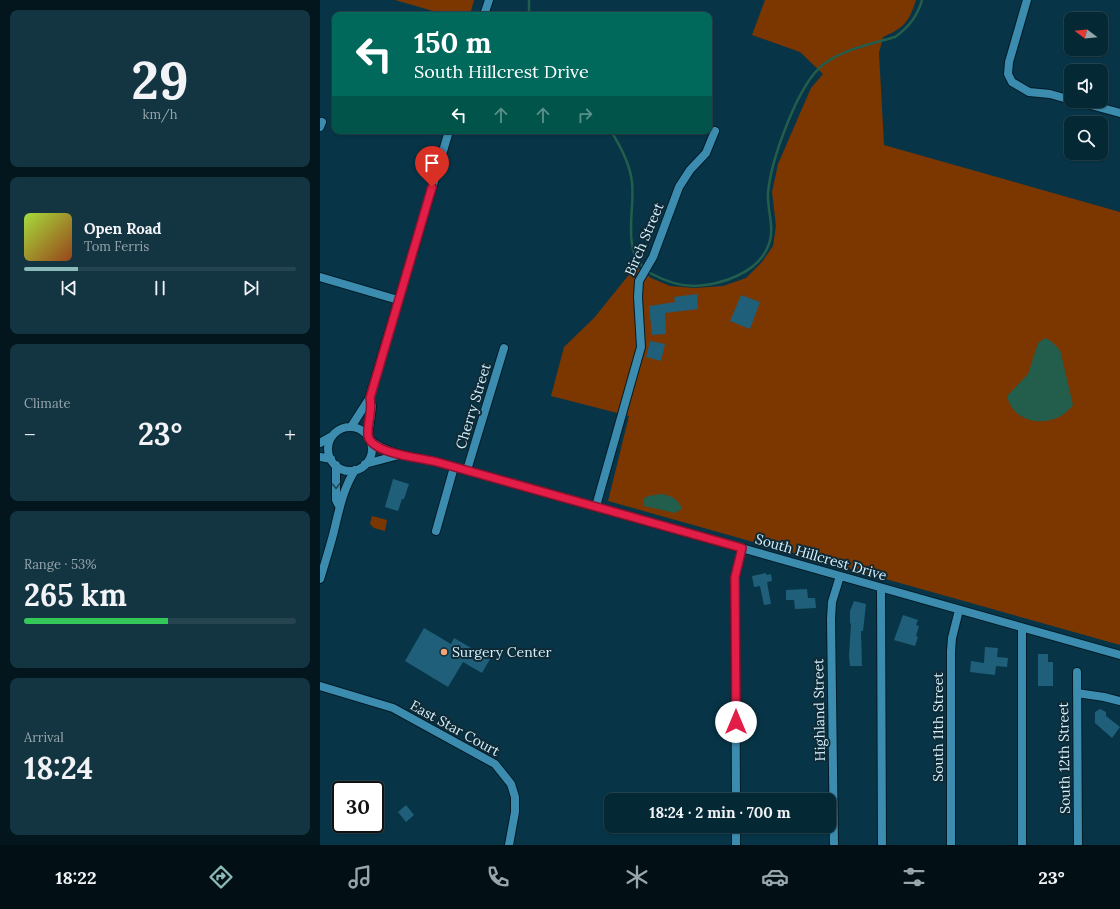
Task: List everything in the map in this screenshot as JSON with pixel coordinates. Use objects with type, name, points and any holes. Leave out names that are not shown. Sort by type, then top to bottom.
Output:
[{"type":"street","points":[[485,12],[488,0]]},
{"type":"street","points":[[1027,0],[1009,62],[1008,74],[1012,82],[1029,92],[1050,94],[1064,98]]},
{"type":"street","points":[[1102,108],[1120,113]]},
{"type":"street","name":"Birch Street","points":[[596,506],[641,347],[638,297],[639,281],[654,257],[679,188],[690,170],[706,153],[715,131]]},
{"type":"street","points":[[351,427],[370,398],[448,134]]},
{"type":"street","points":[[320,277],[398,300]]},
{"type":"street","name":"Cherry Street","points":[[467,470],[504,348]]},
{"type":"street","points":[[320,579],[334,530],[339,506],[347,484],[355,470],[366,464],[372,453],[369,438],[372,406],[370,398]]},
{"type":"street","points":[[320,443],[332,436],[337,431],[351,427],[357,428],[369,438]]},
{"type":"street","points":[[332,436],[329,445],[333,462],[336,500],[339,506]]},
{"type":"street","name":"South Hillcrest Drive","points":[[369,438],[384,450],[399,455],[424,459],[467,470],[1120,655]]},
{"type":"street","name":"South Hillcrest Drive","points":[[366,464],[399,455]]},
{"type":"street","points":[[320,457],[333,462],[342,469],[355,470]]},
{"type":"street","points":[[436,531],[454,467]]},
{"type":"street","points":[[736,793],[735,577],[742,548]]},
{"type":"street","name":"Highland Street","points":[[834,845],[831,619],[832,602],[840,576]]},
{"type":"street","points":[[882,588],[882,845]]},
{"type":"street","name":"South 11th Street","points":[[951,845],[951,645],[959,610]]},
{"type":"street","points":[[1022,628],[1022,845]]},
{"type":"street","name":"South 12th Street","points":[[1077,672],[1078,845]]},
{"type":"street","name":"East Star Court","points":[[320,686],[393,708],[495,764],[511,784],[515,797],[515,812],[509,845]]},
{"type":"street","points":[[1077,693],[1104,696],[1120,701]]},
{"type":"street","points":[[736,833],[736,845]]},
{"type":"shaded area","points":[[395,0],[474,0],[471,12],[437,12]]},
{"type":"shaded area","points":[[765,0],[916,0],[911,14],[905,23],[896,31],[883,37],[879,53],[884,145],[1120,212],[1120,645],[608,501],[629,416],[551,396],[564,347],[594,318],[636,266],[651,278],[670,286],[694,288],[723,286],[746,278],[762,262],[773,246],[776,226],[772,192],[778,164],[811,88],[823,74],[800,52],[752,35]]},
{"type":"shaded area","points":[[1045,338],[1051,341],[1060,350],[1073,405],[1066,413],[1056,418],[1046,421],[1036,421],[1026,419],[1018,414],[1011,406],[1007,396],[1028,374],[1038,343]]},
{"type":"shaded area","points":[[661,494],[674,498],[682,509],[675,513],[644,506],[643,499],[648,496]]},
{"type":"shaded area","points":[[372,516],[387,520],[385,531],[374,528],[370,524]]},
{"type":"building","points":[[697,294],[698,309],[665,313],[666,334],[652,335],[649,306],[675,302],[674,297]]},
{"type":"building","points":[[741,295],[760,302],[750,329],[730,321]]},
{"type":"building","points":[[650,341],[665,344],[661,361],[646,357]]},
{"type":"building","points":[[393,479],[409,484],[398,511],[385,507]]},
{"type":"building","points":[[766,573],[766,575],[771,574],[772,581],[767,582],[771,604],[764,605],[760,586],[754,587],[752,576]]},
{"type":"building","points":[[807,589],[808,598],[815,598],[816,608],[795,609],[794,600],[786,600],[786,590]]},
{"type":"building","points":[[854,601],[866,604],[863,631],[861,631],[862,666],[850,666],[850,611]]},
{"type":"building","points":[[903,615],[918,620],[916,625],[919,626],[916,636],[918,637],[915,646],[894,640]]},
{"type":"building","name":"Surgery Center","points":[[424,628],[451,644],[454,638],[490,659],[482,673],[463,662],[448,687],[405,661]]},
{"type":"building","points":[[985,647],[998,648],[997,657],[1008,658],[1007,667],[996,666],[995,675],[970,672],[971,661],[984,663]]},
{"type":"building","points":[[1038,654],[1048,654],[1048,662],[1053,662],[1053,686],[1038,686]]},
{"type":"building","points":[[1100,709],[1106,712],[1106,716],[1120,727],[1112,738],[1095,723],[1095,712]]},
{"type":"building","points":[[406,805],[414,815],[406,822],[398,812]]},
{"type":"waterway","points":[[529,0],[529,12]]},
{"type":"waterway","points":[[650,273],[677,284],[688,286],[705,285],[738,276],[757,263],[764,254],[771,238],[768,193],[774,162],[787,123],[805,88],[814,74],[824,64],[840,54],[895,37],[912,21],[922,0]]},
{"type":"waterway","points":[[613,134],[624,156],[631,175],[633,192],[631,238],[636,258],[642,266]]},
{"type":"place","name":"Surgery Center","points":[[444,652]]},
{"type":"route","points":[[432,187],[370,398],[372,406],[368,436],[377,446],[399,455],[424,459],[467,470],[742,548],[735,577],[736,722]]}]
